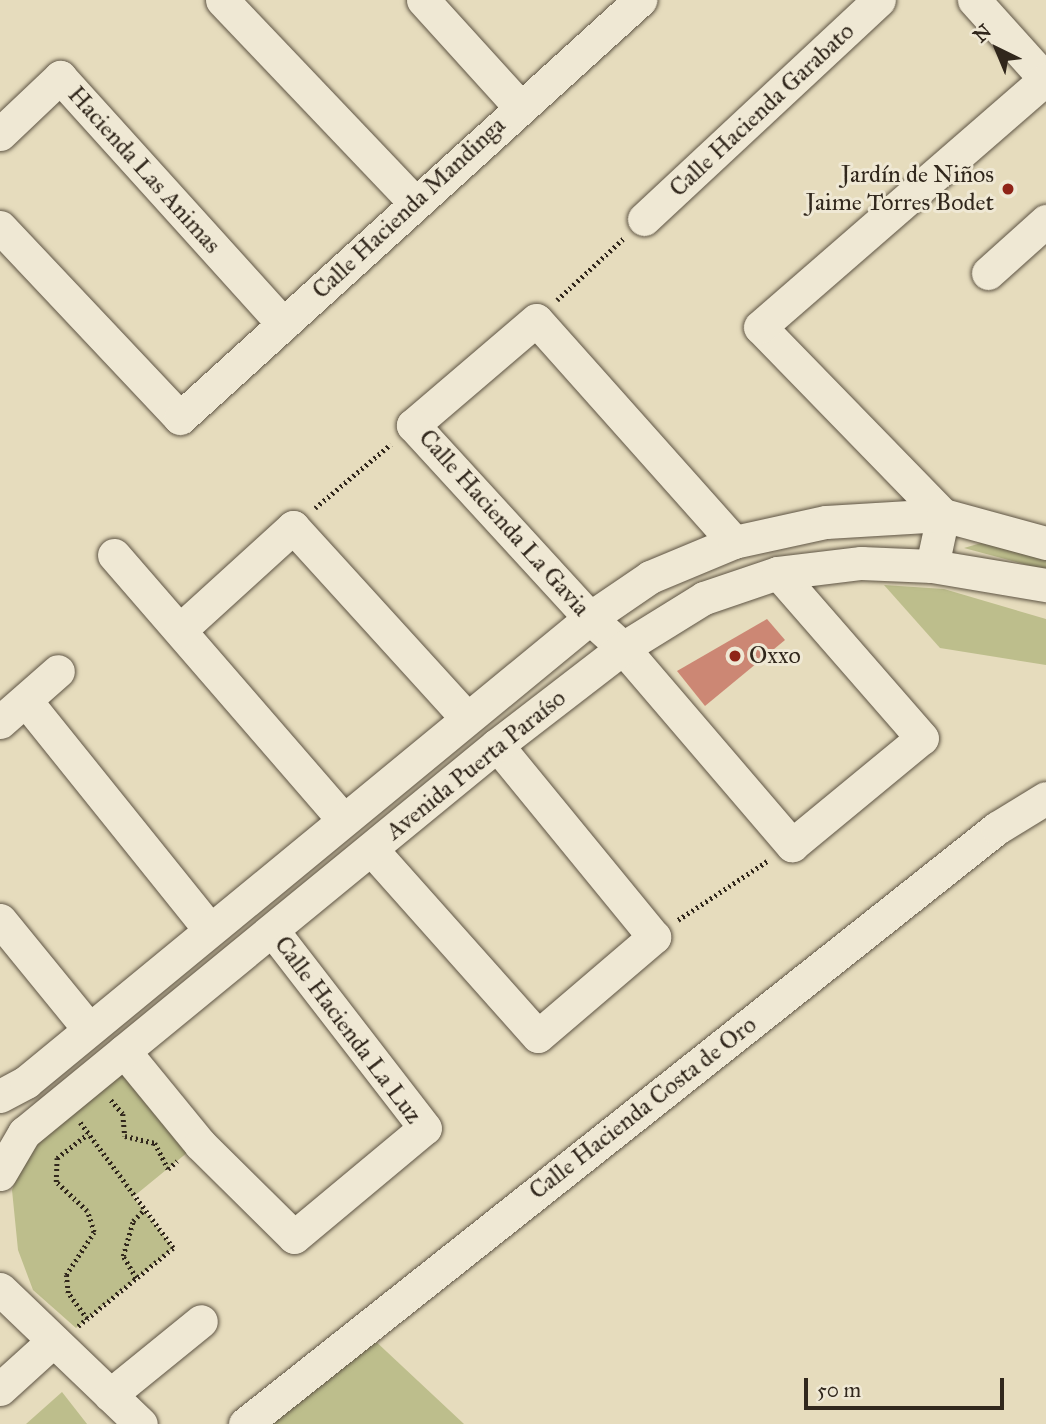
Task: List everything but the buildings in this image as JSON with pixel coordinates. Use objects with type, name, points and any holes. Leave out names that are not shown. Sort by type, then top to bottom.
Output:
[{"type":"street","points":[[222,0],[415,203]]},
{"type":"street","points":[[423,0],[519,106]]},
{"type":"street","name":"Calle Hacienda Mandinga","points":[[0,227],[180,418],[519,106],[640,0]]},
{"type":"street","name":"Calle Hacienda Garabato","points":[[644,219],[879,0]]},
{"type":"street","points":[[932,566],[943,514],[760,327],[1046,79],[974,0]]},
{"type":"street","name":"Hacienda Las Animas","points":[[0,134],[60,77],[283,324]]},
{"type":"street","points":[[988,273],[1046,222]]},
{"type":"street","points":[[536,320],[734,542]]},
{"type":"street","name":"Calle Hacienda La Gavia","points":[[536,320],[413,425],[590,618],[623,648],[792,845]]},
{"type":"street","name":"Avenida Puerta Paraíso","points":[[0,1096],[26,1082],[342,818],[590,618],[650,577],[734,542],[826,522],[943,514],[1046,543]]},
{"type":"street","points":[[180,630],[293,527],[467,718]]},
{"type":"street","points":[[114,555],[342,818]]},
{"type":"street","name":"Avenida Puerta Paraíso","points":[[0,1174],[24,1133],[372,850],[496,745],[623,648],[704,598],[778,573],[861,563],[932,566],[1046,586]]},
{"type":"street","points":[[778,573],[922,738],[792,845]]},
{"type":"street","points":[[0,722],[58,671]]},
{"type":"street","points":[[26,701],[209,929]]},
{"type":"street","points":[[372,850],[538,1036],[654,937],[496,745]]},
{"type":"street","name":"Calle Hacienda Costa de Oro","points":[[244,1424],[986,836],[1046,798]]},
{"type":"street","points":[[0,920],[89,1028]]},
{"type":"street","name":"Calle Hacienda La Luz","points":[[124,1051],[200,1144],[294,1237],[425,1128],[272,930]]},
{"type":"street","points":[[0,1108],[24,1133]]},
{"type":"street","points":[[0,1289],[141,1424]]},
{"type":"street","points":[[110,1395],[201,1321]]},
{"type":"street","points":[[0,1388],[53,1341]]},
{"type":"path","points":[[536,320],[644,219]]},
{"type":"path","points":[[293,527],[413,425]]},
{"type":"path","points":[[654,937],[792,845]]},
{"type":"path","points":[[76,1090],[118,1104],[125,1136],[155,1143],[168,1169],[200,1144]]},
{"type":"path","points":[[53,1341],[87,1319],[173,1248],[88,1134],[76,1090]]},
{"type":"path","points":[[87,1319],[68,1293],[66,1275],[94,1232],[87,1211],[56,1182],[57,1158],[88,1134]]},
{"type":"path","points":[[136,1278],[123,1256],[133,1221],[144,1211]]},
{"type":"green space","points":[[981,543],[1046,557],[1046,570],[964,548]]},
{"type":"green space","points":[[884,585],[944,589],[1046,619],[1046,665],[940,648]]},
{"type":"green space","points":[[126,1071],[188,1152],[133,1197],[173,1248],[76,1328],[33,1290],[18,1250],[12,1190],[26,1150]]},
{"type":"green space","points":[[371,1337],[464,1424],[267,1424]]},
{"type":"green space","points":[[62,1392],[87,1424],[26,1424]]},
{"type":"place","name":"Jardín de Niños Jaime Torres Bodet","points":[[1008,189]]},
{"type":"place","name":"Oxxo","points":[[735,656]]}]
